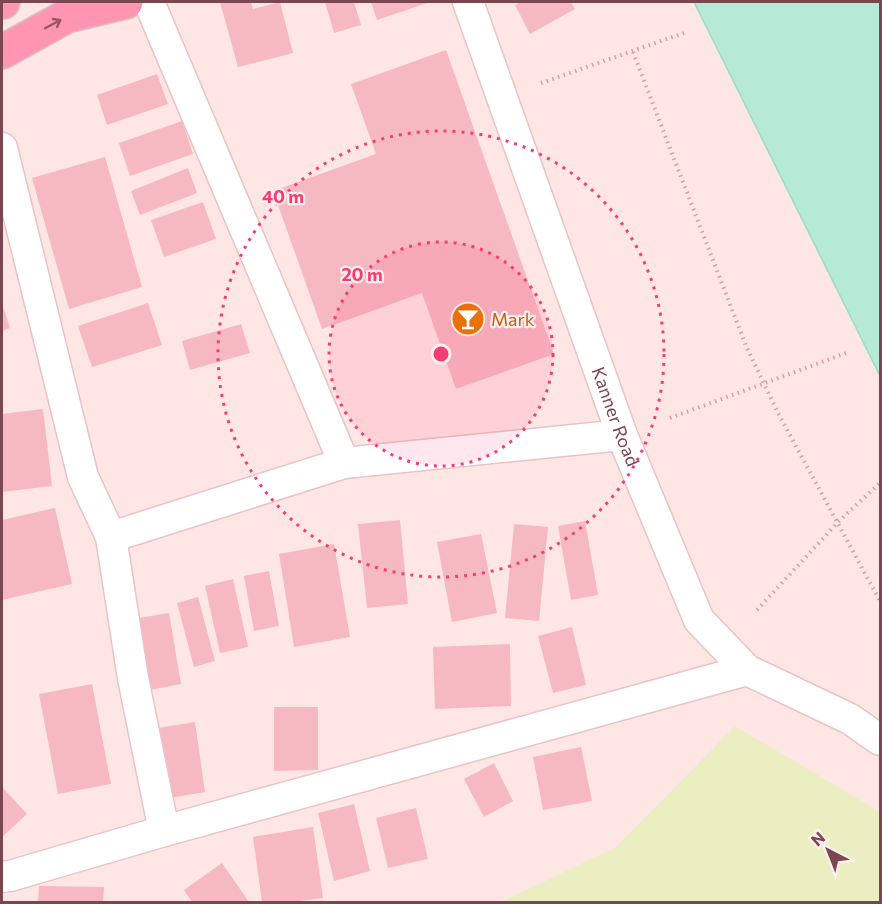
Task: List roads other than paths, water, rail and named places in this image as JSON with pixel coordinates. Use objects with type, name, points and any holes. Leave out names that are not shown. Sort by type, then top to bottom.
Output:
[{"type":"highway","points":[[2,52],[67,16],[126,2]]},
{"type":"street","points":[[149,2],[344,463]]},
{"type":"street","name":"Kanner Road","points":[[468,2],[622,435],[699,620],[747,670],[850,719],[880,740]]},
{"type":"street","points":[[2,148],[84,477],[111,537],[134,678],[164,831]]},
{"type":"street","points":[[111,537],[344,463],[622,435]]},
{"type":"street","points":[[2,877],[747,670]]},
{"type":"place","name":"Mark","points":[[468,319]]}]
